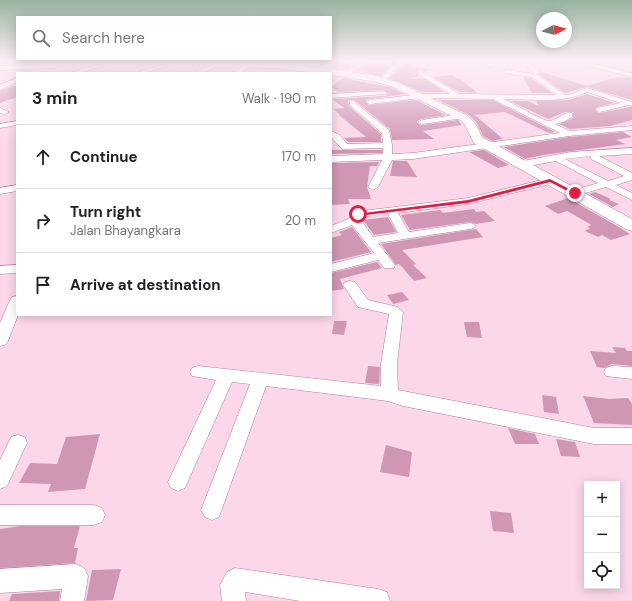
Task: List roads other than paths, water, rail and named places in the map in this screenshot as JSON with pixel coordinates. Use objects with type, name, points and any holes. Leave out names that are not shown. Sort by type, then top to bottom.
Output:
[{"type":"street","points":[[5,89],[10,90]]},
{"type":"street","points":[[405,89],[461,116],[469,121],[474,136],[487,145],[632,226]]},
{"type":"street","points":[[447,89],[456,95]]},
{"type":"street","points":[[553,89],[564,97]]},
{"type":"street","points":[[332,96],[417,94],[564,97],[573,96],[588,89]]},
{"type":"street","points":[[593,89],[631,103]]},
{"type":"street","points":[[370,102],[417,94]]},
{"type":"street","points":[[491,95],[548,122],[569,134]]},
{"type":"street","points":[[353,103],[386,132],[388,158],[373,187]]},
{"type":"street","points":[[600,110],[631,103]]},
{"type":"street","points":[[548,122],[560,120],[569,115]]},
{"type":"street","points":[[422,122],[461,116]]},
{"type":"street","points":[[0,126],[16,123]]},
{"type":"street","points":[[332,159],[388,158],[435,154],[487,145],[569,134],[632,128]]},
{"type":"street","points":[[332,134],[346,147],[388,145]]},
{"type":"street","points":[[523,164],[571,155],[632,151]]},
{"type":"street","points":[[594,157],[632,176]]},
{"type":"street","points":[[560,160],[632,198]]},
{"type":"street","points":[[575,193],[632,176]]},
{"type":"street","points":[[332,230],[356,220],[356,216],[361,213],[468,201],[550,181]]},
{"type":"street","points":[[0,191],[16,188]]},
{"type":"street","points":[[391,210],[405,235]]},
{"type":"street","points":[[356,220],[369,241],[389,265]]},
{"type":"street","points":[[369,241],[470,226]]},
{"type":"street","points":[[332,268],[382,255]]},
{"type":"street","points":[[0,270],[16,269]]},
{"type":"street","points":[[350,285],[363,304],[393,310],[396,312],[389,364],[389,394]]},
{"type":"street","points":[[0,339],[16,302]]},
{"type":"street","points":[[198,372],[389,394],[404,399],[594,436],[632,436]]},
{"type":"street","points":[[612,372],[632,373]]},
{"type":"street","points":[[178,482],[226,376]]},
{"type":"street","points":[[212,510],[260,380]]},
{"type":"street","points":[[0,480],[18,443]]},
{"type":"street","points":[[0,515],[94,514]]},
{"type":"street","points":[[0,581],[76,576],[72,601]]},
{"type":"street","points":[[234,601],[232,585],[235,580],[378,601]]}]
